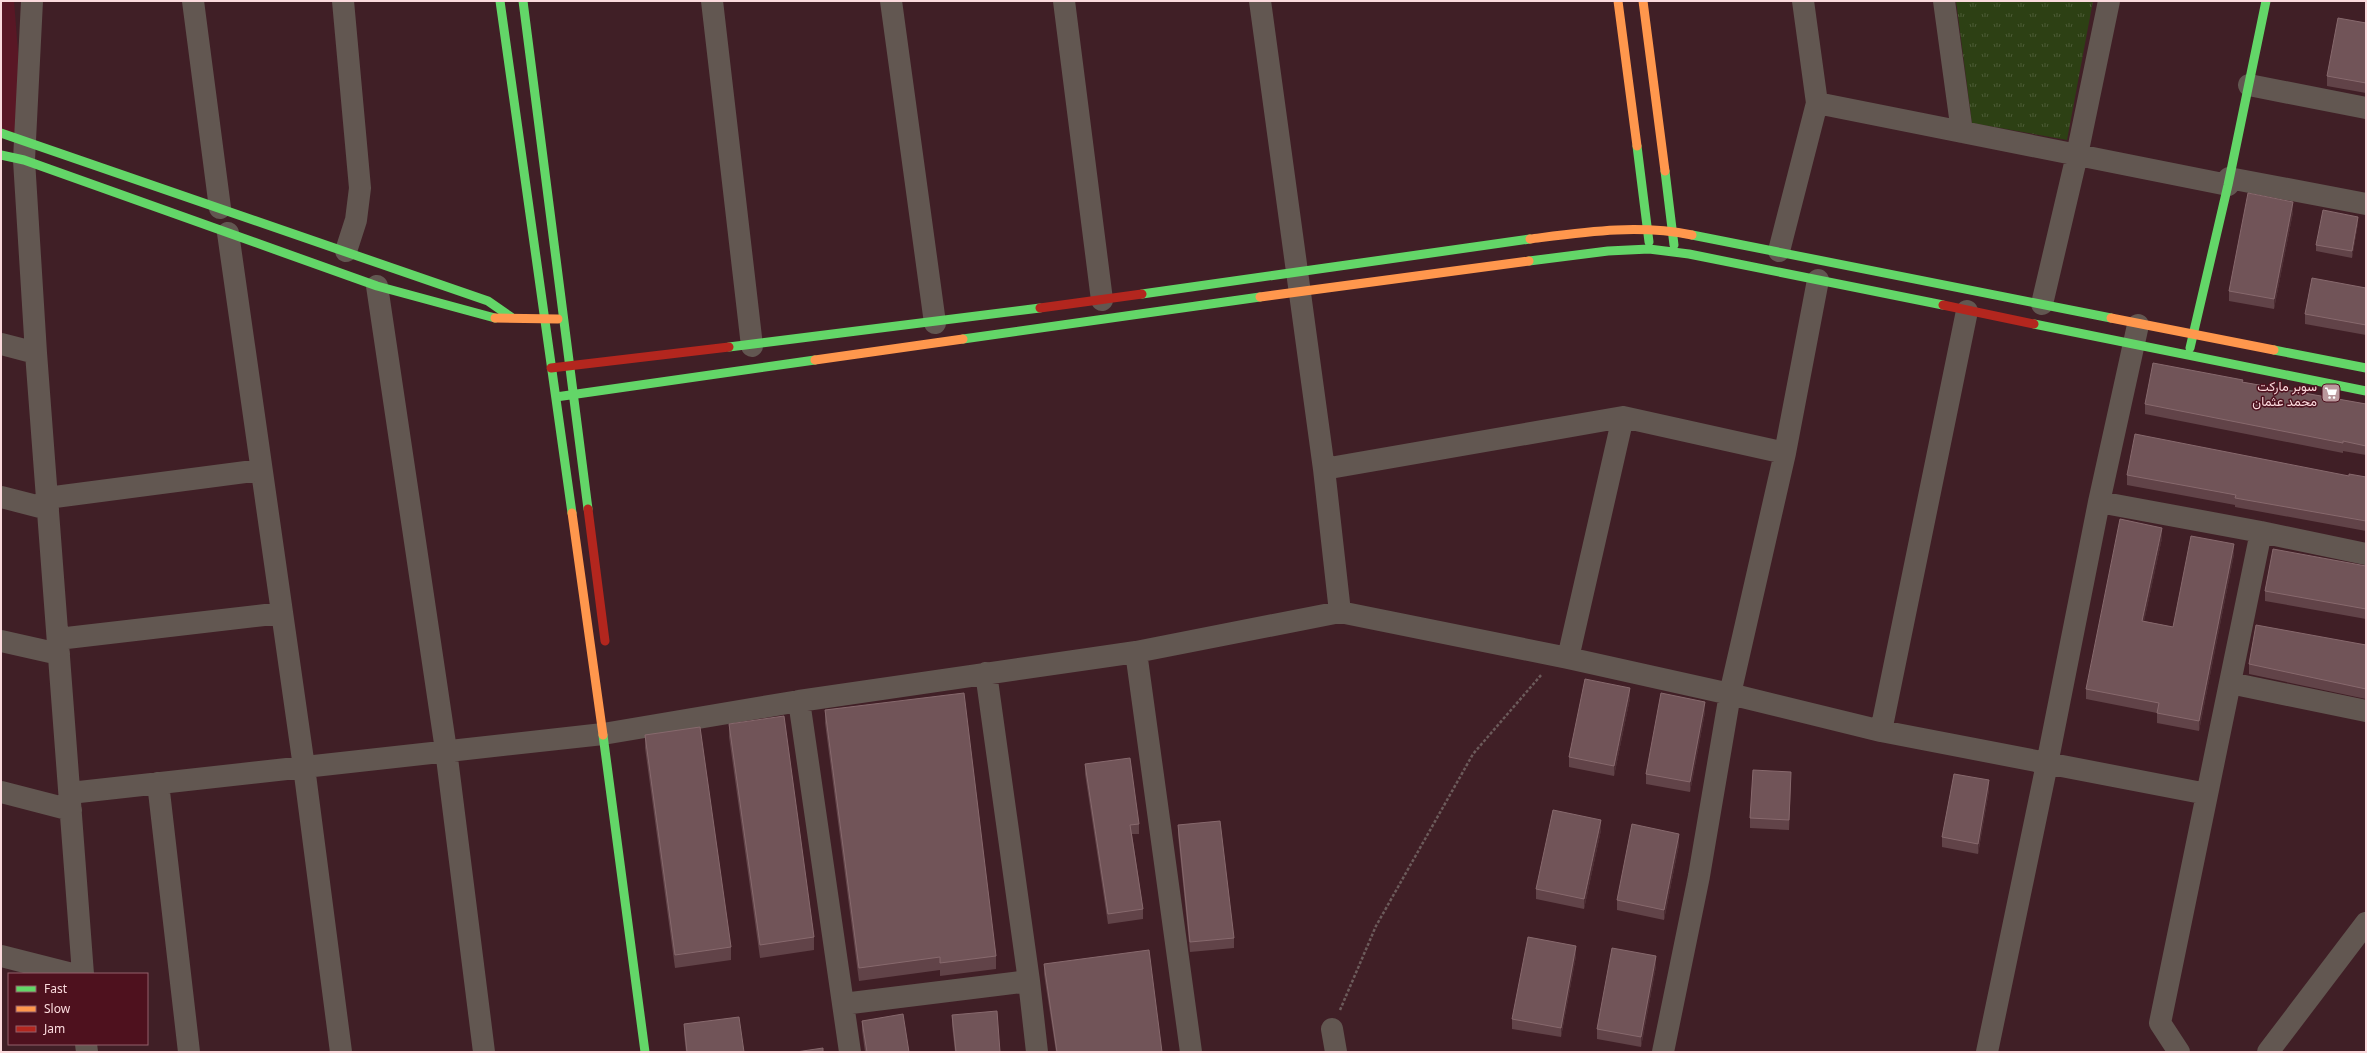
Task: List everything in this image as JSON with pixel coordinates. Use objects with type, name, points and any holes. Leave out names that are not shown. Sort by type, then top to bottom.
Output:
[{"type":"street","points":[[32,1],[24,150],[36,353],[83,973]]},
{"type":"street","points":[[193,1],[220,208]]},
{"type":"street","points":[[343,1],[360,188],[356,220],[346,251]]},
{"type":"street","points":[[500,1],[551,368],[613,731],[645,1052]]},
{"type":"street","points":[[523,1],[575,394],[606,652]]},
{"type":"street","points":[[712,1],[752,346]]},
{"type":"street","points":[[891,1],[935,323]]},
{"type":"street","points":[[1064,1],[1102,300]]},
{"type":"street","points":[[1260,1],[1324,469],[1340,612]]},
{"type":"street","points":[[1618,1],[1648,228],[1649,249]]},
{"type":"street","points":[[1643,1],[1675,252]]},
{"type":"street","points":[[1779,252],[1817,103],[1803,1]]},
{"type":"street","points":[[1944,1],[1962,132]]},
{"type":"street","points":[[2042,304],[2077,155],[2109,1]]},
{"type":"street","points":[[2189,355],[2229,181],[2266,1]]},
{"type":"street","points":[[2248,85],[2366,108]]},
{"type":"street","points":[[1817,103],[2077,155],[2366,204]]},
{"type":"street","points":[[1,134],[24,150],[228,233],[377,286],[491,318],[511,317],[545,320],[565,319]]},
{"type":"street","points":[[1,155],[24,150],[220,208],[488,301],[511,317]]},
{"type":"street","points":[[551,368],[752,346],[935,323],[1596,230],[1648,228],[1673,230],[2366,368]]},
{"type":"street","points":[[228,233],[304,767],[341,1052]]},
{"type":"street","points":[[556,397],[1299,292],[1608,251],[1649,249],[1675,252],[1818,280],[2366,391]]},
{"type":"street","points":[[1663,1052],[1699,876],[1730,694],[1785,453],[1818,280]]},
{"type":"street","points":[[377,286],[446,750],[484,1052]]},
{"type":"street","points":[[1881,731],[1967,311]]},
{"type":"street","points":[[1987,1052],[2048,764],[2099,502],[2133,344],[2139,323]]},
{"type":"street","points":[[1,344],[36,353]]},
{"type":"street","points":[[1324,469],[1623,417],[1785,453]]},
{"type":"street","points":[[1563,657],[1623,417]]},
{"type":"street","points":[[1,497],[48,504],[262,470]]},
{"type":"street","points":[[2099,502],[2261,532],[2366,554]]},
{"type":"street","points":[[2179,1052],[2160,1023],[2261,532]]},
{"type":"street","points":[[1,792],[70,802],[158,783],[613,731],[799,701],[1136,652],[1340,612],[1563,657],[1730,694],[1881,731],[2207,794]]},
{"type":"street","points":[[1,641],[58,647],[282,613]]},
{"type":"street","points":[[1136,652],[1191,1052]]},
{"type":"street","points":[[986,673],[1029,981],[1037,1052]]},
{"type":"street","points":[[2230,683],[2366,711]]},
{"type":"street","points":[[799,701],[850,1052]]},
{"type":"street","points":[[158,783],[189,1052]]},
{"type":"street","points":[[2268,1052],[2366,923]]},
{"type":"street","points":[[1,956],[68,973]]},
{"type":"street","points":[[843,1004],[1029,981]]},
{"type":"street","points":[[1332,1029],[1336,1052]]},
{"type":"path","points":[[1332,1029],[1376,926],[1473,754],[1563,657]]},
{"type":"shaded area","points":[[1,1],[14,1],[25,140],[1,133]]},
{"type":"green space","points":[[1956,1],[2093,1],[2067,140],[1972,123]]},
{"type":"building","points":[[2338,18],[2366,23],[2366,83],[2327,76]]},
{"type":"building","points":[[2248,193],[2293,202],[2274,299],[2229,291]]},
{"type":"building","points":[[2323,210],[2358,217],[2352,251],[2316,245]]},
{"type":"building","points":[[2312,278],[2366,288],[2366,325],[2305,314]]},
{"type":"building","points":[[2153,363],[2243,380],[2242,382],[2366,404],[2366,446],[2343,441],[2343,443],[2145,404]]},
{"type":"building","points":[[2135,434],[2349,476],[2349,474],[2366,477],[2366,521],[2235,498],[2236,495],[2127,475]]},
{"type":"building","points":[[2120,519],[2162,528],[2142,621],[2173,627],[2191,536],[2234,544],[2199,721],[2157,713],[2159,703],[2086,689]]},
{"type":"building","points":[[2273,549],[2366,566],[2366,609],[2265,591]]},
{"type":"building","points":[[2256,625],[2366,645],[2366,689],[2249,664]]},
{"type":"building","points":[[1585,679],[1630,688],[1614,766],[1569,757]]},
{"type":"building","points":[[964,693],[996,956],[940,963],[940,957],[859,968],[825,710]]},
{"type":"building","points":[[1661,693],[1705,702],[1690,782],[1646,774]]},
{"type":"building","points":[[784,716],[814,937],[760,945],[729,724]]},
{"type":"building","points":[[700,727],[731,947],[675,955],[645,735]]},
{"type":"building","points":[[1130,758],[1139,824],[1130,825],[1143,909],[1108,914],[1085,764]]},
{"type":"building","points":[[1753,770],[1791,772],[1789,820],[1750,818]]},
{"type":"building","points":[[1954,774],[1989,780],[1978,844],[1942,837]]},
{"type":"building","points":[[1553,810],[1601,820],[1584,899],[1536,889]]},
{"type":"building","points":[[1220,821],[1234,938],[1190,942],[1178,825]]},
{"type":"building","points":[[1632,824],[1679,834],[1664,910],[1617,900]]},
{"type":"building","points":[[1528,937],[1576,946],[1561,1028],[1512,1019]]},
{"type":"building","points":[[1612,948],[1656,956],[1641,1037],[1597,1029]]},
{"type":"building","points":[[1149,950],[1162,1052],[1057,1052],[1044,964]]},
{"type":"building","points":[[997,1011],[1000,1052],[956,1052],[952,1015]]},
{"type":"building","points":[[903,1014],[909,1052],[867,1052],[862,1021]]},
{"type":"building","points":[[739,1017],[744,1052],[687,1052],[684,1024]]},
{"type":"building","points":[[823,1048],[823,1052],[796,1052]]},
{"type":"traffic: fast","points":[[500,1],[572,513]]},
{"type":"traffic: fast","points":[[523,1],[588,509]]},
{"type":"traffic: fast","points":[[2190,348],[2228,185],[2266,1]]},
{"type":"traffic: fast","points":[[1,133],[488,301],[511,317]]},
{"type":"traffic: fast","points":[[1637,146],[1649,242]]},
{"type":"traffic: fast","points":[[1,155],[24,160],[377,286],[495,318]]},
{"type":"traffic: fast","points":[[1665,171],[1674,245]]},
{"type":"traffic: fast","points":[[1692,235],[2111,318]]},
{"type":"traffic: fast","points":[[1142,294],[1530,239]]},
{"type":"traffic: fast","points":[[1529,261],[1608,251],[1649,249],[1689,254],[1943,305]]},
{"type":"traffic: fast","points":[[963,339],[1260,297]]},
{"type":"traffic: fast","points":[[729,347],[1040,308]]},
{"type":"traffic: fast","points":[[2034,324],[2366,391]]},
{"type":"traffic: fast","points":[[2274,350],[2366,368]]},
{"type":"traffic: fast","points":[[556,397],[815,360]]},
{"type":"traffic: fast","points":[[603,735],[645,1052]]},
{"type":"traffic: slow","points":[[1618,1],[1637,146]]},
{"type":"traffic: slow","points":[[1643,1],[1665,171]]},
{"type":"traffic: slow","points":[[1530,239],[1611,230],[1651,230],[1692,235]]},
{"type":"traffic: slow","points":[[1260,297],[1529,261]]},
{"type":"traffic: slow","points":[[495,318],[558,319]]},
{"type":"traffic: slow","points":[[2111,318],[2274,350]]},
{"type":"traffic: slow","points":[[815,360],[963,339]]},
{"type":"traffic: slow","points":[[572,513],[603,735]]},
{"type":"traffic: jam","points":[[1040,308],[1142,294]]},
{"type":"traffic: jam","points":[[1943,305],[2034,324]]},
{"type":"traffic: jam","points":[[551,368],[729,347]]},
{"type":"traffic: jam","points":[[588,509],[605,641]]},
{"type":"place","name":"سوبر ماركت محمد عثمان","points":[[2331,393]]}]
